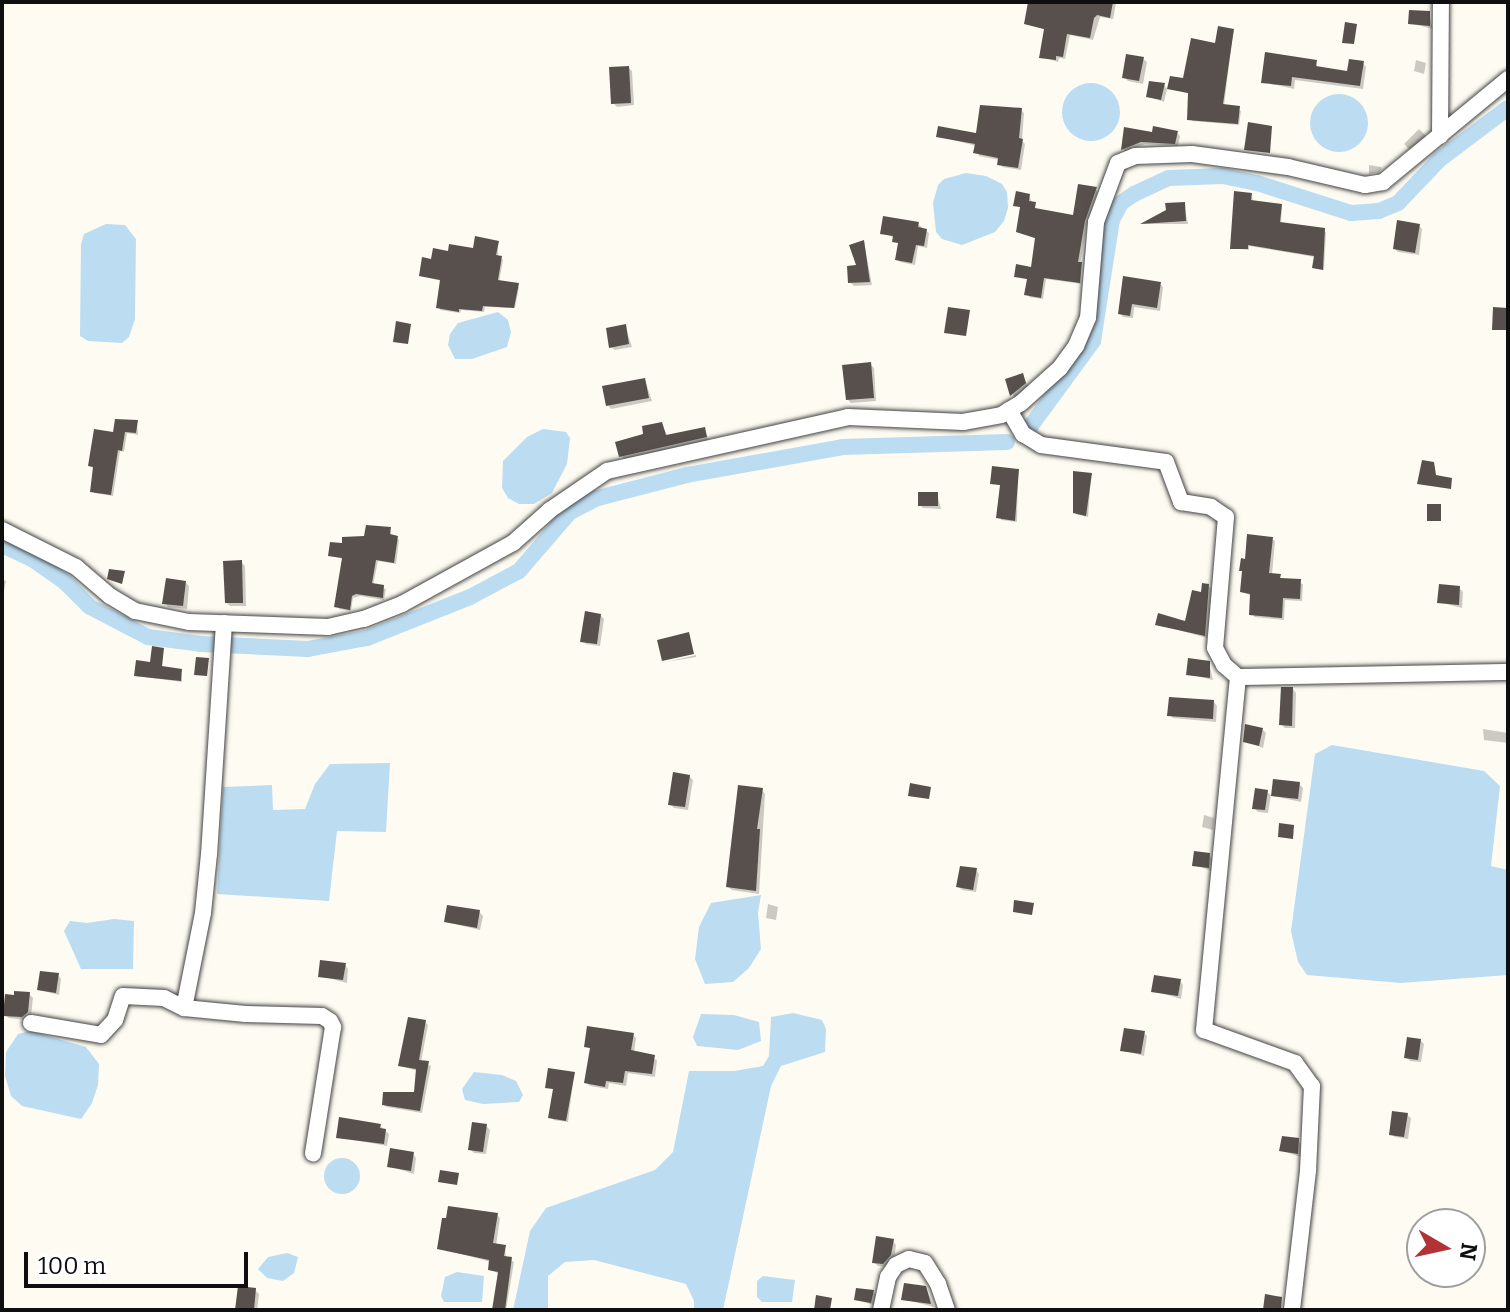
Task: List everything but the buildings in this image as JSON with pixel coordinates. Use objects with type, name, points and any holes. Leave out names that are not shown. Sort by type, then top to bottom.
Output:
[{"type":"street","points":[[1440,136],[1441,2]]},
{"type":"street","points":[[2,530],[65,560],[135,611],[189,622],[328,627],[364,619],[402,604],[513,543],[572,492],[607,471],[848,417],[963,422],[1001,415],[1060,368],[1076,346],[1090,305],[1096,222],[1118,163],[1135,156],[1192,154],[1288,167],[1365,185],[1383,182],[1508,79]]},
{"type":"street","points":[[1009,410],[1023,434],[1041,445],[1166,462],[1181,502],[1211,507],[1226,517],[1215,648],[1224,665],[1238,677],[1508,672]]},
{"type":"street","points":[[184,1008],[203,913],[224,623]]},
{"type":"street","points":[[1238,677],[1204,1030],[1295,1063],[1312,1086],[1308,1171],[1292,1310]]},
{"type":"street","points":[[31,1023],[101,1035],[115,1020],[123,996],[164,998],[184,1008],[246,1014],[322,1016],[333,1027],[313,1153]]},
{"type":"street","points":[[881,1310],[888,1277],[896,1265],[909,1259],[925,1263],[938,1284],[947,1310]]},
{"type":"water","points":[[1091,83],[1102,85],[1111,92],[1118,101],[1118,123],[1111,132],[1102,139],[1091,141],[1080,139],[1071,132],[1064,123],[1062,112],[1064,101],[1071,92],[1080,85]]},
{"type":"water","points":[[1339,94],[1350,96],[1359,103],[1366,112],[1366,134],[1359,143],[1350,150],[1339,152],[1328,150],[1319,143],[1312,134],[1310,123],[1312,112],[1319,103],[1328,96]]},
{"type":"water","points":[[966,173],[986,176],[1002,184],[1007,192],[1008,208],[1004,221],[995,232],[962,245],[942,239],[936,232],[933,203],[938,185],[944,179]]},
{"type":"water","points":[[106,224],[125,225],[136,239],[135,319],[129,337],[122,343],[88,341],[80,336],[81,244],[84,234]]},
{"type":"water","points":[[498,312],[508,320],[511,332],[507,347],[472,359],[455,359],[448,345],[450,334],[458,323]]},
{"type":"water","points":[[543,429],[566,432],[570,438],[567,464],[552,493],[534,504],[519,504],[508,498],[502,488],[503,461],[527,437]]},
{"type":"water","points":[[1332,745],[1484,771],[1500,786],[1491,866],[1508,870],[1508,975],[1401,983],[1307,975],[1298,962],[1291,931],[1315,754]]},
{"type":"water","points":[[390,763],[386,832],[337,831],[329,901],[217,894],[223,787],[272,785],[273,810],[305,809],[315,784],[330,764]]},
{"type":"water","points":[[761,895],[758,913],[761,949],[749,968],[733,982],[705,984],[695,959],[699,927],[711,903]]},
{"type":"water","points":[[114,919],[134,921],[133,969],[81,969],[64,931],[70,921],[87,923]]},
{"type":"water","points":[[793,1013],[822,1020],[826,1029],[825,1052],[781,1066],[771,1086],[723,1310],[694,1310],[694,1301],[686,1284],[594,1260],[565,1262],[548,1276],[548,1310],[513,1310],[530,1231],[546,1208],[655,1170],[673,1152],[689,1071],[734,1071],[763,1066],[769,1056],[771,1017]]},
{"type":"water","points":[[701,1014],[734,1015],[759,1022],[761,1041],[738,1050],[697,1046],[693,1037]]},
{"type":"water","points":[[30,1031],[86,1047],[99,1064],[98,1085],[92,1103],[81,1119],[22,1106],[11,1096],[5,1076],[6,1052],[18,1034]]},
{"type":"water","points":[[474,1072],[502,1075],[516,1081],[523,1095],[519,1102],[483,1104],[465,1100],[462,1089]]},
{"type":"water","points":[[342,1158],[355,1163],[360,1176],[355,1189],[342,1194],[329,1189],[324,1176],[329,1163]]},
{"type":"water","points":[[287,1253],[298,1257],[294,1273],[283,1281],[267,1278],[258,1269],[268,1257]]},
{"type":"water","points":[[457,1272],[484,1276],[482,1302],[444,1302],[441,1296],[445,1277]]},
{"type":"water","points":[[763,1276],[795,1280],[792,1302],[762,1302],[757,1297],[757,1281]]},
{"type":"waterway","points":[[1030,427],[1093,341],[1112,220],[1121,203],[1134,194],[1169,178],[1223,176],[1257,183],[1351,213],[1379,211],[1398,203],[1440,159],[1508,108]]},
{"type":"waterway","points":[[2,545],[32,559],[65,582],[90,607],[148,637],[201,644],[308,649],[367,638],[470,597],[519,571],[570,512],[598,498],[687,475],[842,447],[1007,442]]}]
